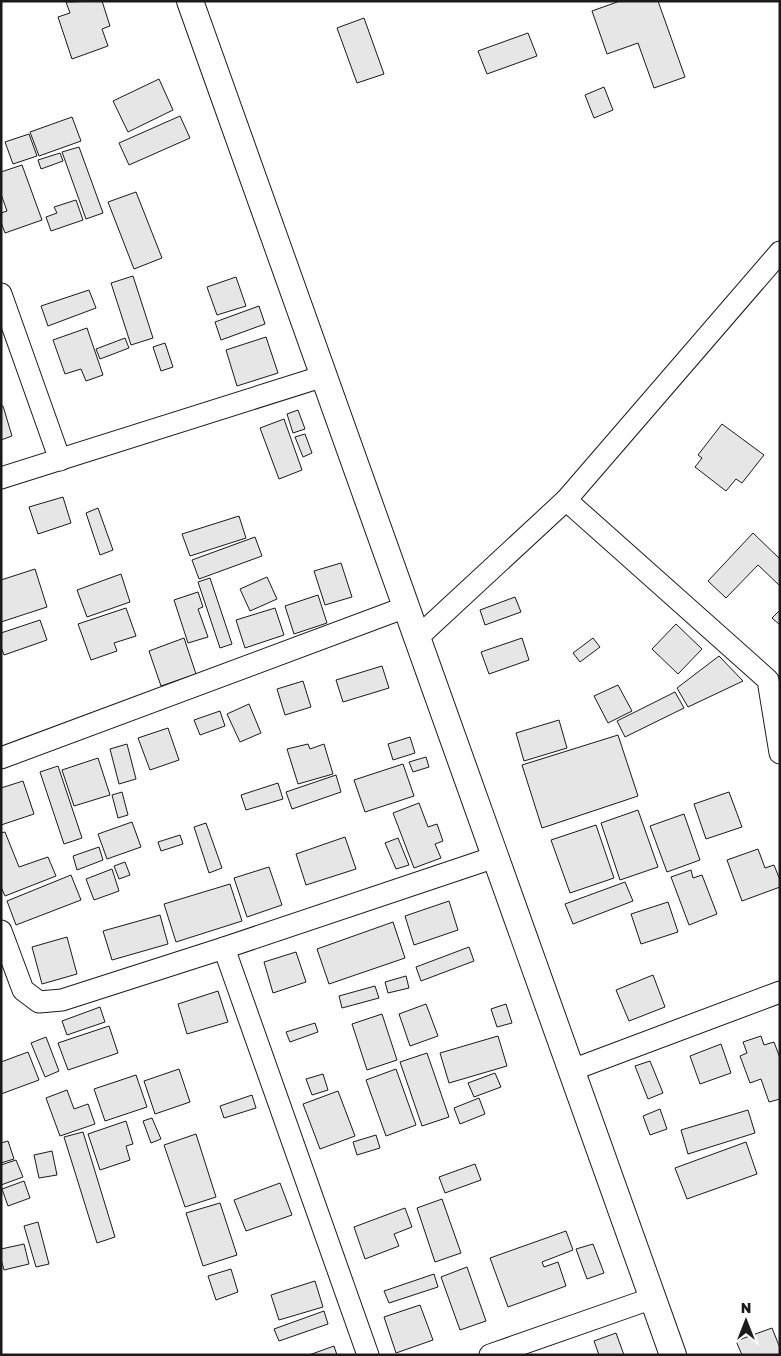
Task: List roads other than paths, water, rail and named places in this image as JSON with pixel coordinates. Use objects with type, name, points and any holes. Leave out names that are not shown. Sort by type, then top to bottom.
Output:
[{"type":"street","points":[[190,1],[673,1355]]},
{"type":"street","points":[[417,638],[566,500],[780,252]]},
{"type":"street","points":[[1,294],[60,460]]},
{"type":"street","points":[[1,478],[324,376]]},
{"type":"street","points":[[566,500],[774,675],[780,753]]},
{"type":"street","points":[[1,758],[406,607]]},
{"type":"street","points":[[1,931],[23,990],[39,1002],[62,1000],[495,857]]},
{"type":"street","points":[[224,948],[368,1355]]},
{"type":"street","points":[[572,1070],[780,992]]},
{"type":"street","points":[[490,1355],[653,1298]]}]
